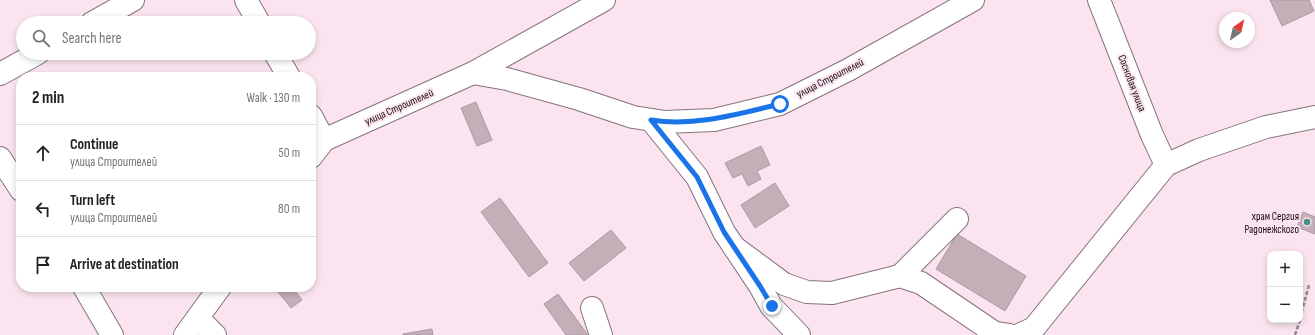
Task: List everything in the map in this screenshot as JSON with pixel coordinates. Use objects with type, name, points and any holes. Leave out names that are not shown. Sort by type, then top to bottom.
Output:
[{"type":"street","points":[[105,16],[134,0]]},
{"type":"street","points":[[246,0],[255,16]]},
{"type":"street","name":"улица Строителей","points":[[318,148],[473,73],[604,0]]},
{"type":"street","name":"улица Строителей","points":[[473,73],[507,78],[579,99],[633,117],[665,122],[714,120],[780,104],[848,70],[972,0]]},
{"type":"street","name":"Сосновая улица","points":[[1099,0],[1152,135],[1166,165]]},
{"type":"street","points":[[0,74],[25,60]]},
{"type":"street","points":[[280,60],[286,72]]},
{"type":"street","points":[[1019,335],[1034,328],[1166,165],[1199,150],[1266,127],[1315,117]]},
{"type":"street","points":[[651,120],[697,177],[724,232],[772,306],[799,335]]},
{"type":"street","points":[[0,158],[16,182]]},
{"type":"street","points":[[734,247],[784,284],[807,292],[832,293],[900,276],[957,219]]},
{"type":"street","points":[[900,276],[921,283],[995,333],[1009,335]]},
{"type":"street","points":[[87,292],[112,335]]},
{"type":"street","points":[[185,335],[216,292]]},
{"type":"street","points":[[592,308],[601,335]]},
{"type":"street","points":[[198,318],[214,335]]},
{"type":"path","points":[[1303,308],[1309,285]]},
{"type":"path","points":[[1295,335],[1299,323]]},
{"type":"building","points":[[1270,0],[1309,0],[1314,11],[1282,26]]},
{"type":"building","points":[[476,102],[492,140],[477,146],[461,108]]},
{"type":"building","points":[[761,146],[770,165],[757,171],[761,179],[748,186],[742,174],[733,178],[725,163]]},
{"type":"building","points":[[775,183],[789,206],[755,228],[741,205]]},
{"type":"building","points":[[500,198],[548,263],[529,277],[481,212]]},
{"type":"building","name":"храм Сергия Радонежского","points":[[1303,212],[1315,217],[1315,234],[1297,227]]},
{"type":"building","points":[[611,230],[626,248],[584,281],[569,263]]},
{"type":"building","points":[[957,234],[1026,276],[1005,311],[936,269]]},
{"type":"building","points":[[278,292],[296,292],[302,300],[291,308]]},
{"type":"building","points":[[558,294],[588,335],[566,335],[544,304]]},
{"type":"building","points":[[432,329],[433,335],[403,335],[403,334]]},
{"type":"place","name":"храм Сергия Радонежского","points":[[1307,222]]},
{"type":"route","points":[[772,306],[724,232],[697,177],[651,120],[665,122],[714,120],[780,104]]}]
